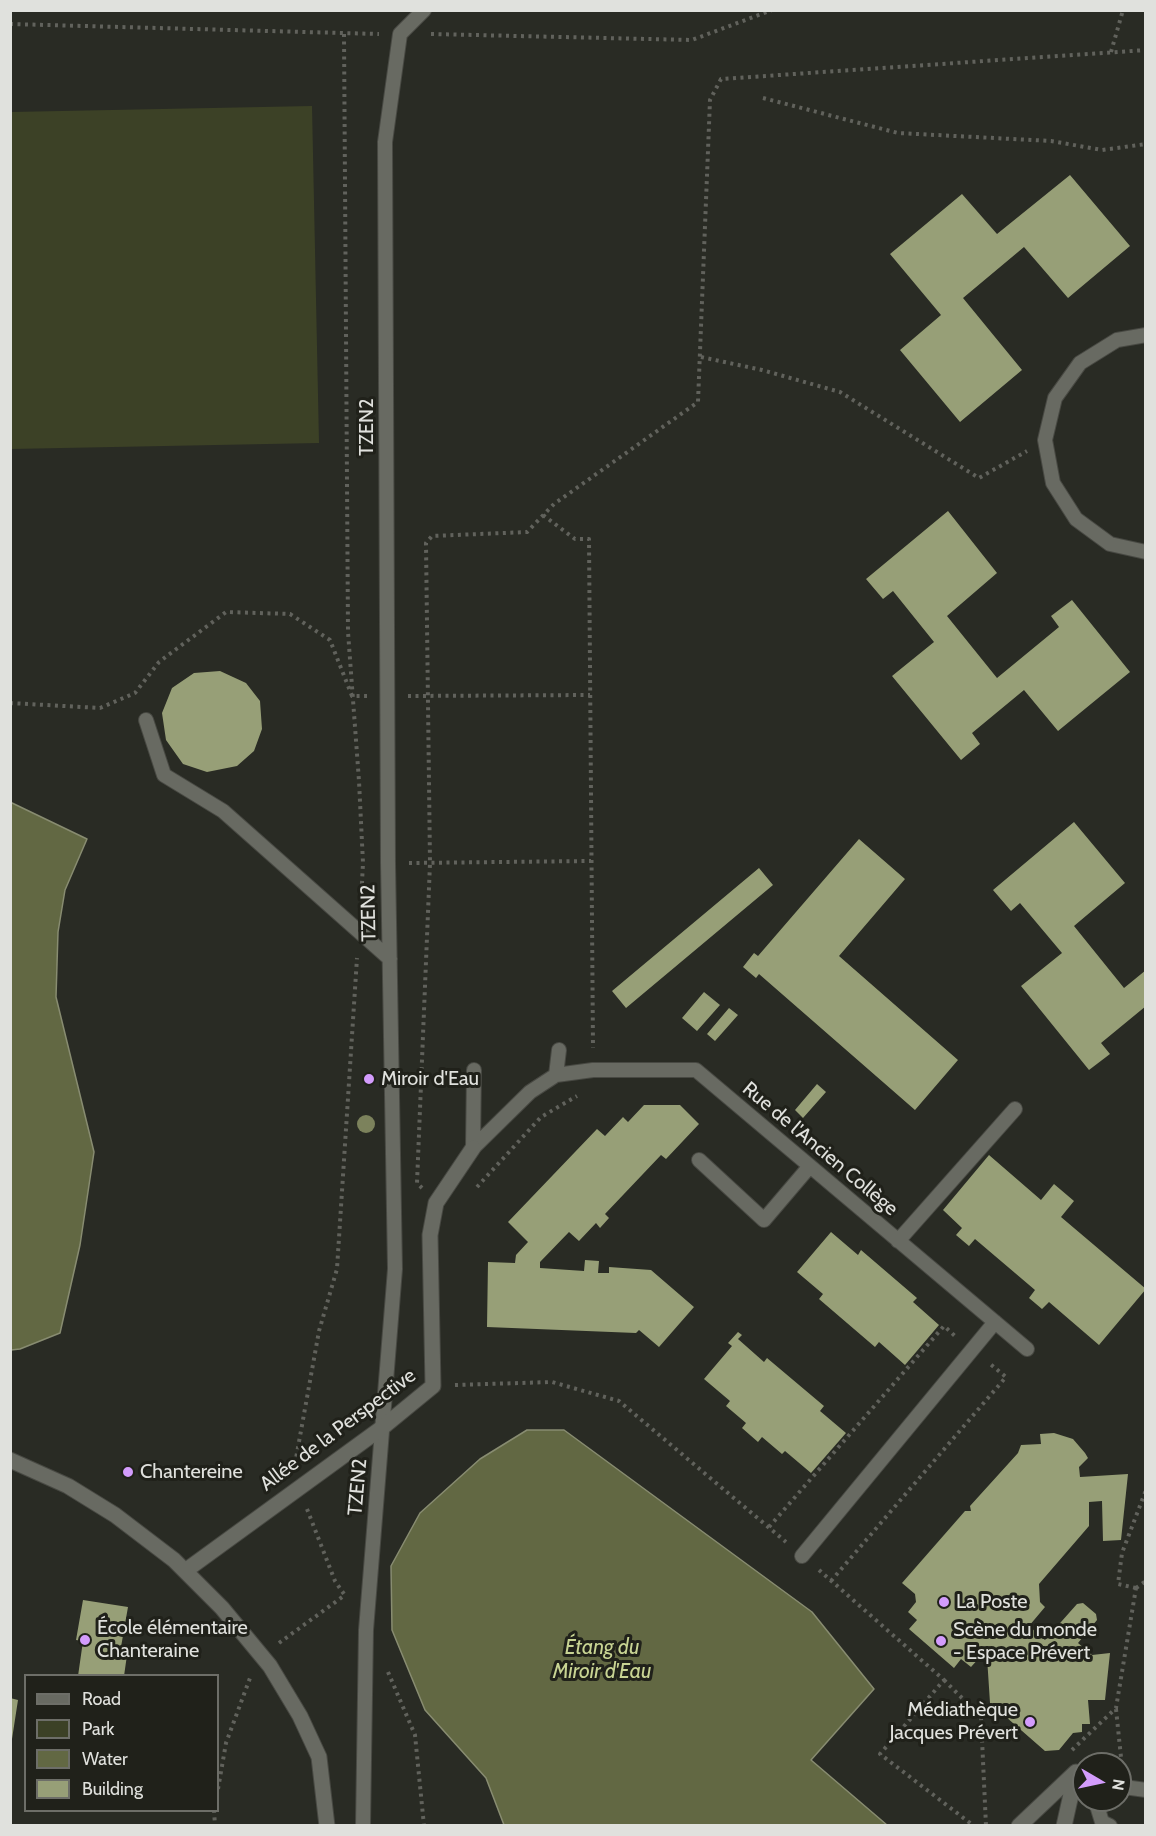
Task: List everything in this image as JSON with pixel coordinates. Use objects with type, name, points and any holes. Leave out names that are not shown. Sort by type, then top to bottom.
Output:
[{"type":"street","name":"Allée de la Perspective","points":[[186,1571],[383,1426],[433,1386],[430,1235],[436,1203],[473,1148]]},
{"type":"street","points":[[10,1460],[68,1486],[116,1515],[186,1571],[222,1608],[259,1652],[300,1716],[319,1757],[327,1826]]},
{"type":"street","points":[[1019,1826],[1076,1772],[1064,1826]]},
{"type":"lane","name":"TZEN2","points":[[363,1826],[366,1630],[395,1269],[388,863],[385,142],[400,34],[424,10]]},
{"type":"lane","points":[[1146,335],[1117,340],[1080,363],[1055,398],[1046,440],[1053,483],[1076,519],[1110,544],[1146,552]]},
{"type":"lane","points":[[146,720],[164,775],[223,811],[390,959]]},
{"type":"lane","points":[[556,1074],[559,1050]]},
{"type":"lane","points":[[473,1148],[474,1070]]},
{"type":"lane","name":"Rue de l'Ancien Collège","points":[[556,1074],[593,1070],[696,1070],[1027,1349]]},
{"type":"lane","name":"Allée de la Perspective","points":[[473,1148],[530,1092],[556,1074]]},
{"type":"lane","points":[[898,1241],[1015,1109]]},
{"type":"lane","points":[[699,1161],[764,1220],[810,1166]]},
{"type":"lane","points":[[802,1556],[995,1322]]},
{"type":"lane","points":[[1099,1812],[1102,1822],[1110,1826]]},
{"type":"path","points":[[1111,52],[1123,10]]},
{"type":"path","points":[[436,1203],[417,1183],[430,863],[426,543],[432,536],[527,532],[554,504],[699,402],[710,100],[721,79],[1146,50]]},
{"type":"path","points":[[763,98],[897,133],[1051,141],[1102,150],[1146,144]]},
{"type":"path","points":[[701,357],[762,370],[840,393],[979,477],[1046,440]]},
{"type":"path","points":[[474,1190],[541,1117],[571,1098],[592,1092],[589,539],[575,539],[543,514]]},
{"type":"path","points":[[10,703],[100,708],[135,693],[159,662],[226,612],[290,614],[330,640],[352,696],[590,695]]},
{"type":"path","points":[[363,864],[591,861]]},
{"type":"path","points":[[433,1386],[552,1382],[619,1401],[802,1556],[944,1680],[981,1717],[986,1826]]},
{"type":"path","points":[[1136,1588],[1118,1584],[1122,1553],[1146,1490]]},
{"type":"path","points":[[1119,1752],[1116,1708],[1136,1588],[1146,1581]]},
{"type":"path","points":[[219,1784],[226,1743],[259,1652],[281,1642],[345,1595]]},
{"type":"path","points":[[944,1680],[880,1754],[974,1826]]},
{"type":"path","points":[[1069,1753],[1116,1708]]},
{"type":"green space","points":[[312,106],[319,443],[11,449],[11,112]]},
{"type":"water","points":[[10,802],[87,839],[65,890],[58,932],[56,997],[94,1152],[80,1245],[60,1333],[20,1349],[11,1350]]},
{"type":"water","name":"Étang du Miroir d'Eau","points":[[527,1430],[564,1430],[812,1612],[874,1689],[811,1760],[887,1825],[504,1825],[486,1778],[425,1710],[392,1630],[391,1566],[420,1513],[480,1459]]},
{"type":"building","points":[[1070,175],[1130,246],[1068,298],[1024,247],[963,298],[1022,370],[960,422],[900,350],[941,315],[890,254],[962,194],[997,234]]},
{"type":"building","points":[[948,511],[997,573],[947,616],[997,678],[1059,627],[1051,616],[1072,600],[1130,672],[1058,731],[1024,690],[972,733],[980,744],[961,760],[892,676],[934,642],[893,591],[883,599],[866,579]]},
{"type":"building","points":[[220,671],[246,683],[260,701],[262,729],[254,751],[237,766],[207,772],[183,764],[166,740],[162,713],[172,688],[194,673]]},
{"type":"building","points":[[1074,822],[1125,883],[1074,926],[1124,988],[1146,970],[1146,1006],[1101,1043],[1110,1054],[1089,1070],[1021,986],[1062,953],[1020,903],[1011,911],[993,890]]},
{"type":"building","points":[[859,839],[905,879],[839,956],[958,1060],[915,1110],[759,974],[756,978],[743,967],[754,953],[758,956]]},
{"type":"building","points":[[759,868],[773,885],[626,1008],[612,991]]},
{"type":"building","points":[[704,992],[720,1005],[697,1031],[682,1018]]},
{"type":"building","points":[[729,1008],[738,1015],[715,1041],[707,1034]]},
{"type":"building","points":[[817,1084],[826,1092],[803,1118],[795,1110]]},
{"type":"building","points":[[644,1105],[680,1105],[699,1124],[666,1159],[661,1155],[605,1214],[609,1218],[600,1228],[596,1223],[579,1241],[569,1232],[540,1262],[540,1268],[584,1271],[585,1260],[599,1261],[598,1273],[609,1273],[609,1267],[651,1270],[694,1307],[659,1347],[639,1330],[636,1333],[487,1327],[488,1262],[515,1263],[516,1255],[528,1242],[508,1222],[597,1129],[605,1136],[623,1117],[628,1122]]},
{"type":"building","points":[[989,1155],[1041,1200],[1054,1184],[1074,1201],[1061,1217],[1146,1289],[1099,1345],[1049,1302],[1042,1309],[1029,1298],[1035,1290],[975,1239],[969,1246],[956,1235],[962,1228],[943,1210]]},
{"type":"building","points":[[831,1232],[858,1255],[861,1250],[917,1298],[913,1302],[939,1325],[905,1365],[879,1342],[875,1347],[819,1299],[823,1294],[797,1272]]},
{"type":"building","points":[[738,1332],[742,1335],[738,1339],[764,1362],[767,1358],[824,1406],[820,1411],[846,1433],[811,1473],[785,1451],[782,1454],[762,1437],[758,1442],[742,1428],[746,1423],[726,1406],[730,1401],[704,1379],[732,1346],[728,1343]]},
{"type":"building","points":[[1054,1433],[1073,1439],[1088,1458],[1079,1467],[1080,1477],[1128,1474],[1121,1540],[1103,1541],[1102,1501],[1089,1502],[1089,1526],[1039,1584],[1040,1602],[1045,1607],[1029,1626],[1045,1640],[1077,1604],[1083,1603],[1096,1614],[1097,1620],[1078,1643],[1092,1655],[1110,1653],[1105,1700],[1088,1700],[1090,1724],[1082,1724],[1082,1732],[1073,1733],[1059,1750],[1045,1751],[990,1703],[987,1657],[980,1657],[971,1667],[961,1659],[954,1668],[909,1629],[917,1620],[908,1612],[916,1602],[915,1594],[902,1583],[965,1511],[971,1511],[970,1506],[1018,1453],[1021,1445],[1041,1444],[1040,1434]]},
{"type":"building","points":[[83,1600],[128,1607],[121,1647],[128,1648],[124,1674],[78,1674],[83,1641],[76,1640]]},
{"type":"building","points":[[10,1698],[18,1700],[12,1739],[10,1739]]},
{"type":"place","name":"Miroir d'Eau","points":[[369,1079]]},
{"type":"place","name":"Chantereine","points":[[128,1472]]},
{"type":"place","name":"La Poste","points":[[944,1602]]},
{"type":"place","name":"École élémentaire Chanteraine","points":[[85,1640]]},
{"type":"place","name":"Scène du monde - Espace Prévert","points":[[941,1641]]},
{"type":"place","name":"Médiathèque Jacques Prévert","points":[[1030,1722]]}]
